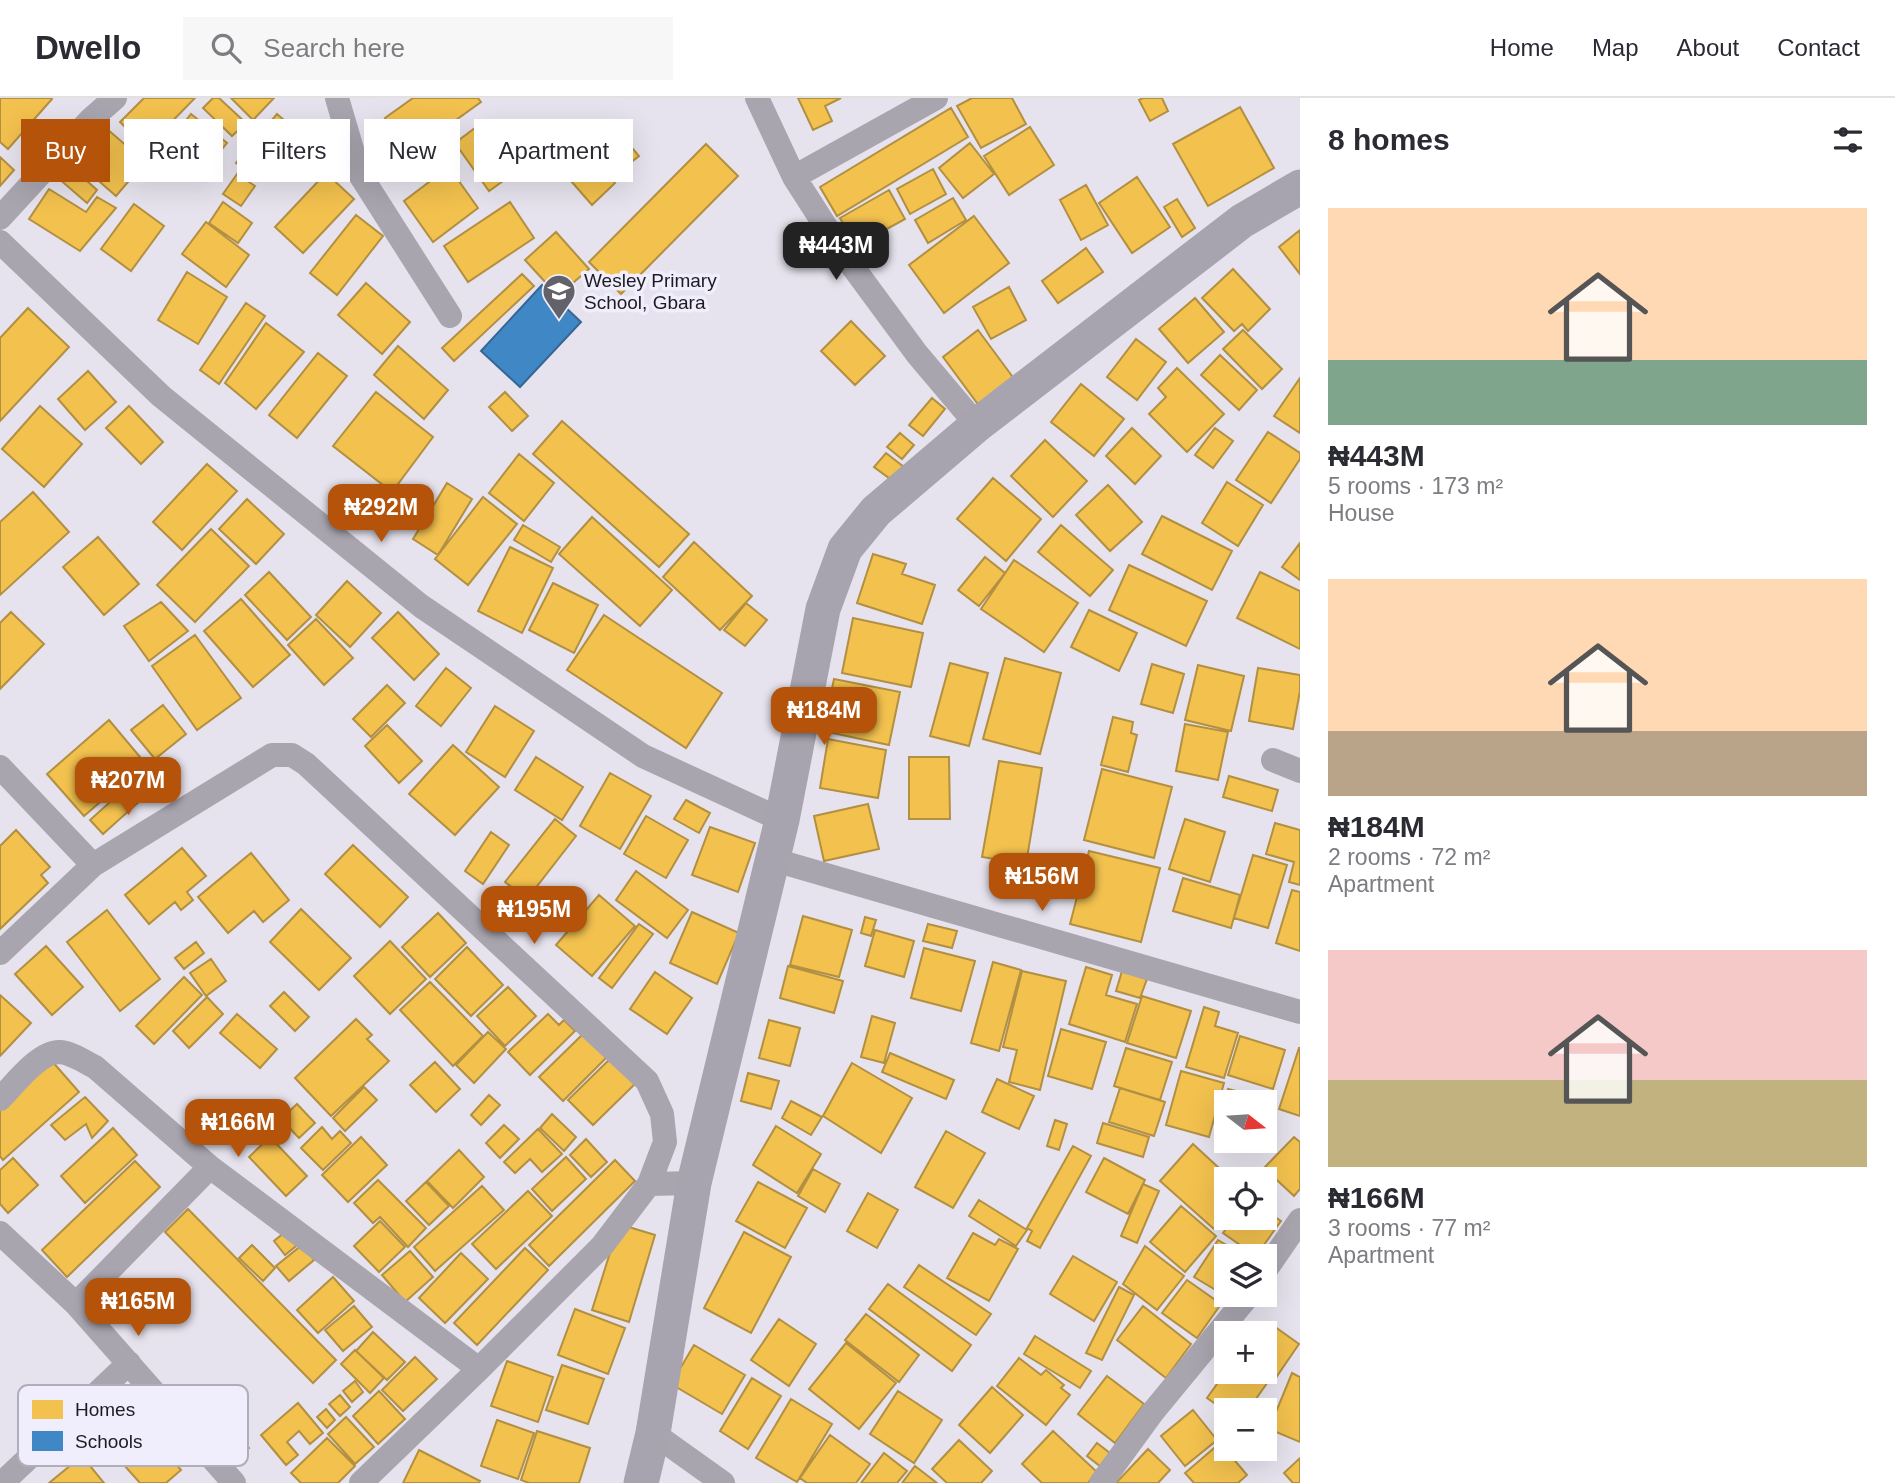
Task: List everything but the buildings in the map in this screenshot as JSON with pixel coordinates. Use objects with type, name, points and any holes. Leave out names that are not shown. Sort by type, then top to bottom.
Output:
[{"type":"street","points":[[0,218],[90,120],[115,98]]},
{"type":"street","points":[[337,98],[359,173],[450,316]]},
{"type":"street","points":[[757,98],[794,177],[844,255],[917,354],[977,425]]},
{"type":"street","points":[[794,177],[936,98]]},
{"type":"street","points":[[640,1483],[653,1433],[694,1182],[782,820],[823,609],[845,549],[876,511],[977,425],[1242,222],[1300,187]]},
{"type":"street","points":[[0,242],[162,396],[421,606],[643,756],[782,820]]},
{"type":"street","points":[[0,953],[93,865],[272,755],[292,755],[306,764],[647,1081],[662,1114],[665,1142],[649,1184],[601,1246],[361,1483]]},
{"type":"street","points":[[1273,761],[1300,771]]},
{"type":"street","points":[[0,767],[93,865]]},
{"type":"street","points":[[771,859],[1300,1012]]},
{"type":"street","points":[[0,1098],[42,1056],[59,1052],[76,1057],[95,1068],[211,1167],[479,1369]]},
{"type":"street","points":[[76,1304],[211,1167]]},
{"type":"street","points":[[649,1184],[694,1182]]},
{"type":"street","points":[[1277,1254],[1300,1220]]},
{"type":"street","points":[[0,1233],[76,1304],[149,1385]]},
{"type":"street","points":[[1101,1483],[1152,1413],[1240,1307]]},
{"type":"street","points":[[107,1385],[130,1363]]},
{"type":"street","points":[[653,1433],[723,1483]]},
{"type":"street","points":[[5,1482],[22,1466]]},
{"type":"street","points":[[219,1466],[234,1483]]},
{"type":"place","name":"Wesley Primary School, Gbara","points":[[559,321]]}]
